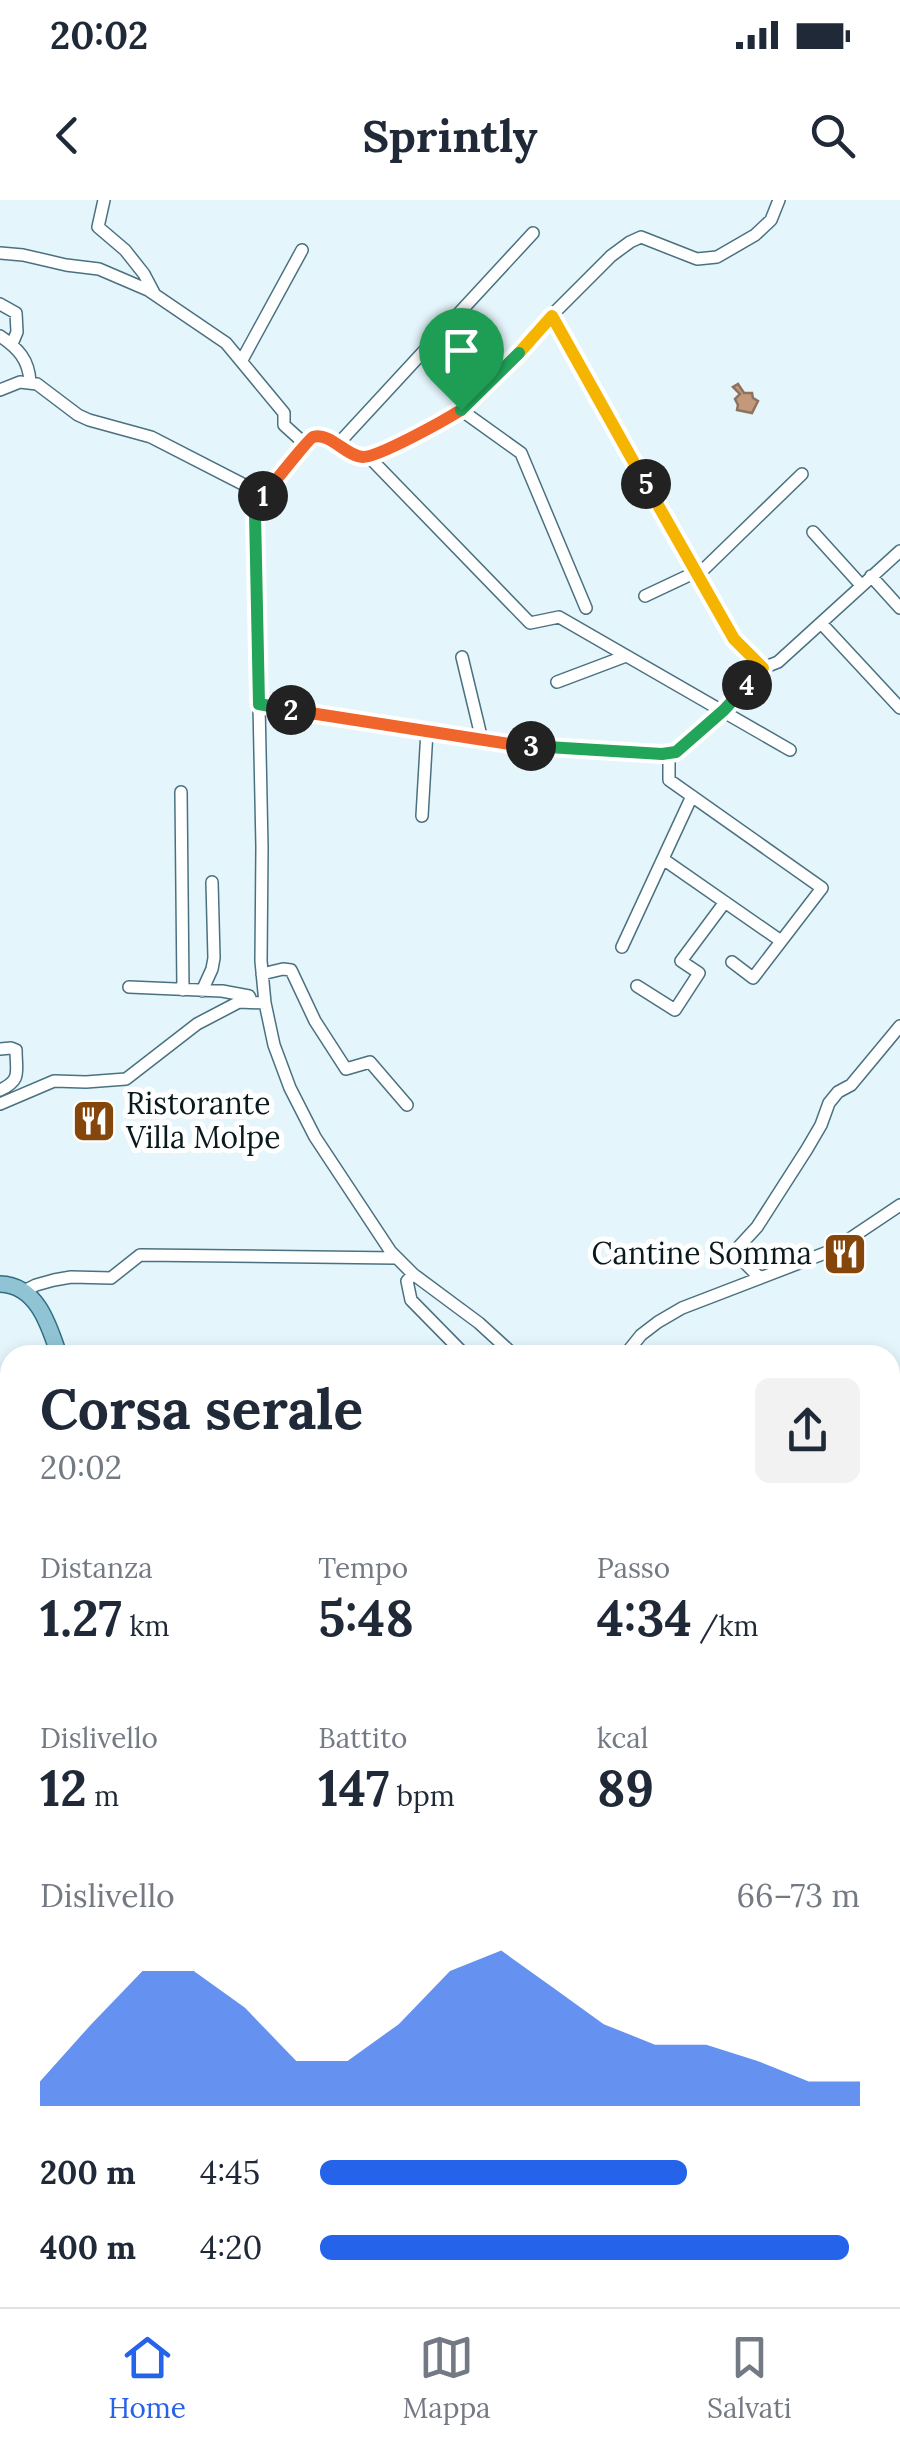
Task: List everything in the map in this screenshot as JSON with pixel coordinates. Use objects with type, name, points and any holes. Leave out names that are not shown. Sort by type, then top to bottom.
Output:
[{"type":"main road","points":[[4,1284],[26,1290],[55,1345]]},
{"type":"street","points":[[104,200],[98,227],[125,250],[156,295]]},
{"type":"street","points":[[503,1345],[396,1258],[315,1137],[290,1088],[258,1002],[262,974],[255,513],[264,495],[315,436],[354,455],[369,456],[461,410],[611,256],[630,242],[641,238],[697,259],[717,257],[755,235],[771,220],[778,200]]},
{"type":"street","points":[[338,444],[533,233]]},
{"type":"street","points":[[242,360],[302,250]]},
{"type":"street","points":[[0,254],[98,269],[156,295],[226,342],[284,413],[284,425],[305,444]]},
{"type":"street","points":[[0,304],[16,313],[17,332],[12,344]]},
{"type":"street","points":[[552,316],[734,639],[763,668]]},
{"type":"street","points":[[0,336],[26,362],[30,382]]},
{"type":"street","points":[[0,390],[30,382],[78,415],[151,438],[264,495]]},
{"type":"street","points":[[461,410],[521,453],[586,608]]},
{"type":"street","points":[[369,456],[530,624],[559,617],[790,750]]},
{"type":"street","points":[[645,596],[702,571],[802,474]]},
{"type":"street","points":[[813,532],[900,608]]},
{"type":"street","points":[[259,704],[510,744],[676,752],[724,710],[763,668],[778,662],[900,552]]},
{"type":"street","points":[[821,623],[900,708]]},
{"type":"street","points":[[557,682],[626,656]]},
{"type":"street","points":[[462,657],[482,740]]},
{"type":"street","points":[[422,816],[427,731]]},
{"type":"street","points":[[670,753],[669,780],[822,888],[753,978],[732,962]]},
{"type":"street","points":[[181,792],[183,990]]},
{"type":"street","points":[[622,947],[692,796]]},
{"type":"street","points":[[663,859],[781,941]]},
{"type":"street","points":[[202,990],[214,958],[212,882]]},
{"type":"street","points":[[636,986],[675,1010],[698,974],[681,962],[725,902]]},
{"type":"street","points":[[262,974],[282,968],[292,970],[315,1021],[346,1069],[370,1062],[407,1105]]},
{"type":"street","points":[[129,987],[202,990],[249,996],[258,1002]]},
{"type":"street","points":[[0,1104],[54,1082],[126,1078],[197,1024],[239,1002],[258,1002]]},
{"type":"street","points":[[760,1277],[734,1252],[757,1226],[807,1148],[829,1103],[851,1085],[900,1026]]},
{"type":"street","points":[[0,1048],[16,1050],[17,1079],[0,1090]]},
{"type":"street","points":[[633,1345],[658,1322],[682,1308],[833,1250],[900,1205]]},
{"type":"street","points":[[26,1290],[71,1277],[110,1278],[140,1256],[396,1258]]},
{"type":"street","points":[[412,1274],[407,1282],[411,1300],[454,1345]]},
{"type":"shaded area","points":[[738,384],[758,401],[752,413],[737,410],[735,399],[740,394],[733,387]]},
{"type":"place","name":"Ristorante Villa Molpe","points":[[94,1121]]},
{"type":"place","name":"Cantine Somma","points":[[845,1254]]},
{"type":"route","points":[[552,316],[734,639],[763,668],[724,710],[676,752],[510,744],[259,704],[255,513],[258,502],[315,436],[354,455],[369,456],[461,410],[552,316]]}]
